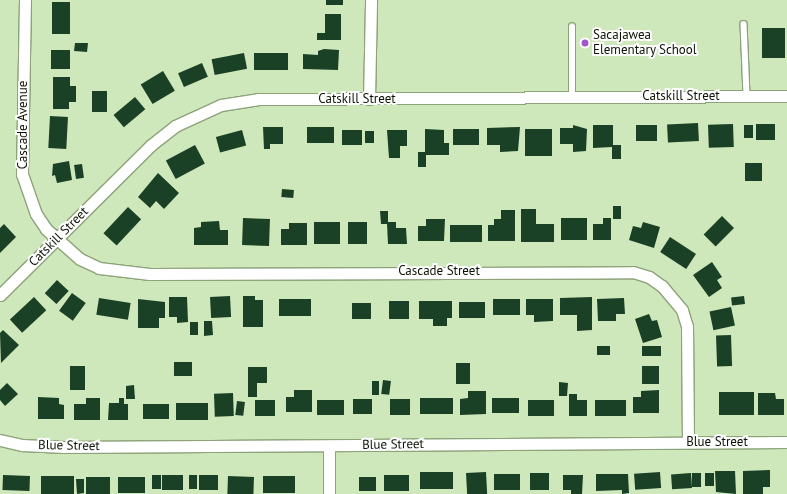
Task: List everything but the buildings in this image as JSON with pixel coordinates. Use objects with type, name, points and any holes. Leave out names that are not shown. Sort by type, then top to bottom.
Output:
[{"type":"street","name":"Cascade Avenue","points":[[25,0],[22,174],[36,214],[57,239]]},
{"type":"street","points":[[369,99],[371,0]]},
{"type":"street","name":"Catskill Street","points":[[0,295],[151,145],[175,126],[200,113],[242,100],[787,96]]},
{"type":"street","name":"Cascade Street","points":[[57,239],[80,259],[99,268],[123,273],[633,272],[649,277],[662,286],[682,310],[687,326],[688,442]]},
{"type":"street","name":"Blue Street","points":[[0,440],[22,444],[64,447],[787,442]]},
{"type":"street","points":[[329,446],[330,494]]},
{"type":"lane","points":[[744,24],[747,96]]},
{"type":"lane","points":[[572,27],[572,97]]},
{"type":"place","name":"Sacajawea Elementary School","points":[[585,43]]}]
